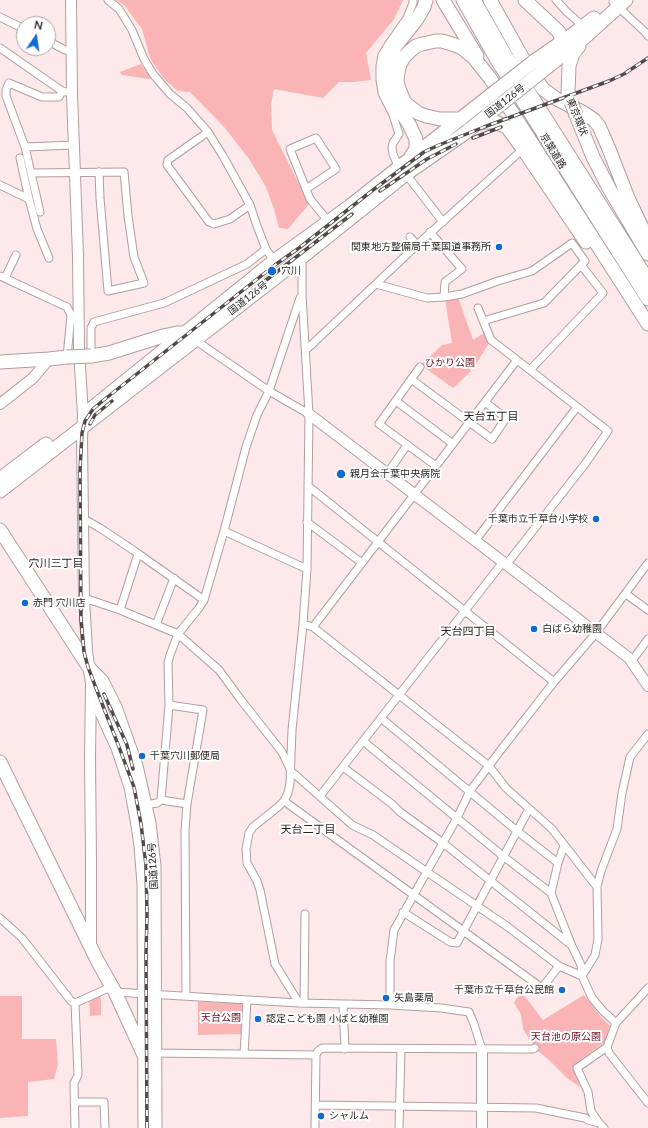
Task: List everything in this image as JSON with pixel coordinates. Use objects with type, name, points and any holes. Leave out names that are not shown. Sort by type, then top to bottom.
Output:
[{"type":"highway","points":[[409,159],[416,149],[416,139],[389,90],[387,69],[395,46],[417,19],[426,0]]},
{"type":"highway","points":[[443,0],[490,78],[648,324]]},
{"type":"highway","name":"京葉道路","points":[[463,0],[500,66],[648,299]]},
{"type":"highway","name":"京葉道路","points":[[474,0],[504,53],[648,280]]},
{"type":"highway","points":[[490,0],[522,57],[543,90],[555,98],[584,112],[599,126],[628,198],[648,240]]},
{"type":"highway","points":[[525,0],[559,32],[562,41],[560,52],[554,62]]},
{"type":"highway","points":[[554,62],[584,32],[618,3]]},
{"type":"highway","points":[[490,78],[474,58],[462,48],[448,42],[436,41],[422,44],[410,51],[404,57],[398,72],[398,81],[405,103],[418,113],[440,119],[461,119],[492,94],[536,65],[562,41],[584,32]]},
{"type":"highway","points":[[569,98],[568,72],[570,61],[584,32]]},
{"type":"highway","name":"国道126号","points":[[0,491],[83,421],[189,336],[274,261],[328,221],[402,171],[465,133],[500,105],[536,65],[554,62]]},
{"type":"highway","name":"東京環状","points":[[554,62],[593,157],[610,190],[648,254]]},
{"type":"highway","name":"国道126号","points":[[0,362],[91,356],[109,353],[162,336],[177,333],[189,336],[302,257],[402,171],[409,159],[461,119]]},
{"type":"highway","points":[[475,124],[495,122],[507,127],[625,298],[635,304]]},
{"type":"highway","points":[[409,124],[419,132],[436,138],[448,138],[465,133]]},
{"type":"highway","name":"国道126号","points":[[0,479],[83,421]]},
{"type":"highway","name":"国道126号","points":[[0,530],[90,668],[102,681],[115,707],[136,766],[149,823],[154,866],[149,1054],[145,1128]]},
{"type":"highway","name":"国道126号","points":[[90,668],[94,690],[125,769],[138,825],[143,865],[150,994]]},
{"type":"highway","name":"国道126号","points":[[0,762],[113,990],[138,1045],[149,1054],[155,1078],[155,1128]]},
{"type":"street","points":[[71,0],[72,50],[67,92],[74,145],[78,256],[79,350],[83,421],[84,598],[87,651],[90,668],[91,947]]},
{"type":"street","points":[[108,0],[119,9],[132,30],[144,59],[153,74],[170,94],[186,108],[208,132],[250,206],[266,249],[274,261]]},
{"type":"street","points":[[413,0],[407,18],[382,55],[380,80],[382,93],[393,114],[399,134],[393,143],[393,154],[402,171],[443,222]]},
{"type":"street","points":[[556,0],[584,32]]},
{"type":"street","points":[[618,3],[648,36]]},
{"type":"street","points":[[0,17],[16,25]]},
{"type":"street","points":[[56,45],[65,50],[72,50]]},
{"type":"street","points":[[0,48],[67,92]]},
{"type":"street","points":[[40,212],[26,147],[6,96],[6,90],[9,83],[42,97],[58,97],[67,92]]},
{"type":"street","points":[[208,132],[168,160],[167,165],[209,222],[214,224],[230,219],[250,206]]},
{"type":"street","points":[[306,189],[336,169],[316,138],[290,149],[306,189],[310,199],[328,221]]},
{"type":"street","points":[[26,147],[74,145]]},
{"type":"street","points":[[306,350],[417,244],[523,149]]},
{"type":"street","points":[[20,158],[37,229],[49,258]]},
{"type":"street","points":[[32,174],[99,172],[124,172],[134,257],[144,283],[108,291],[99,172]]},
{"type":"street","points":[[0,185],[29,199]]},
{"type":"street","points":[[430,232],[462,268],[445,282],[444,297]]},
{"type":"street","points":[[410,237],[417,244]]},
{"type":"street","points":[[376,284],[427,298],[462,294],[532,271],[572,243],[585,261],[544,303],[483,321]]},
{"type":"street","points":[[91,356],[91,328],[94,322],[164,302],[247,264],[266,249]]},
{"type":"street","points":[[16,255],[2,277],[67,307],[71,315],[67,357]]},
{"type":"street","points":[[302,257],[302,294],[309,414],[307,569],[292,730],[290,783],[288,793],[284,801],[249,832],[246,856],[247,863],[257,881],[260,890],[275,964],[302,1003]]},
{"type":"street","points":[[530,370],[604,293],[581,266]]},
{"type":"street","points":[[161,800],[169,705],[168,663],[170,655],[178,634],[204,600],[246,447],[258,414],[269,391],[302,294]]},
{"type":"street","points":[[320,796],[465,611],[585,464],[608,431],[491,340],[478,308]]},
{"type":"street","points":[[189,336],[269,391],[309,414],[414,494],[628,658],[648,686]]},
{"type":"street","points":[[0,404],[33,378],[49,359]]},
{"type":"street","points":[[313,627],[517,360]]},
{"type":"street","points":[[420,367],[379,424],[436,466]]},
{"type":"street","points":[[411,379],[492,439],[506,418],[485,402]]},
{"type":"street","points":[[396,401],[453,444]]},
{"type":"street","points":[[475,541],[577,407]]},
{"type":"street","points":[[387,474],[408,445]]},
{"type":"street","points":[[308,486],[554,682]]},
{"type":"street","points":[[84,519],[100,528],[204,600]]},
{"type":"street","points":[[307,522],[362,563]]},
{"type":"street","points":[[224,531],[307,569]]},
{"type":"street","points":[[120,610],[138,554]]},
{"type":"street","points":[[390,1004],[390,962],[394,930],[457,818],[470,791],[554,682],[596,633],[648,563]]},
{"type":"street","points":[[156,625],[174,578]]},
{"type":"street","points":[[626,594],[648,610]]},
{"type":"street","points":[[84,598],[120,610],[178,634],[219,670],[282,752],[291,771],[352,825],[373,835],[508,927],[560,966],[582,976]]},
{"type":"street","points":[[303,624],[313,627],[490,766],[506,788],[552,830],[597,887]]},
{"type":"street","points":[[631,662],[648,639]]},
{"type":"street","points":[[169,705],[203,710],[187,804],[185,831],[186,996]]},
{"type":"street","points":[[381,718],[558,864]]},
{"type":"street","points":[[582,976],[595,955],[598,939],[597,887],[601,871],[617,829],[622,793],[630,757],[648,734]]},
{"type":"street","points":[[363,741],[503,856],[551,893],[581,965],[582,976],[592,998],[603,1012],[616,1023]]},
{"type":"street","points":[[343,767],[392,804],[400,812],[443,843],[571,944]]},
{"type":"street","points":[[145,805],[157,803],[161,800],[187,804]]},
{"type":"street","points":[[284,801],[542,988],[560,966]]},
{"type":"street","points":[[404,912],[450,942],[456,943],[528,808]]},
{"type":"street","points":[[551,893],[564,846]]},
{"type":"street","points":[[302,1003],[306,914]]},
{"type":"street","points":[[0,918],[22,938],[71,1001],[75,1003]]},
{"type":"street","points":[[602,1126],[591,1111],[588,1092],[577,1068],[607,1047],[616,1023],[648,988]]},
{"type":"street","points":[[75,1003],[113,990],[201,998],[302,1003],[390,1004],[442,1008],[469,1012],[482,1050],[482,1128]]},
{"type":"street","points":[[244,1054],[246,1000]]},
{"type":"street","points":[[75,1003],[78,1074],[74,1083],[75,1128]]},
{"type":"street","points":[[343,1004],[345,1049]]},
{"type":"street","points":[[607,1047],[609,1053],[648,1103]]},
{"type":"street","points":[[315,1128],[316,1055],[322,1048],[482,1050],[535,1048]]},
{"type":"street","points":[[400,1128],[401,1049]]},
{"type":"street","points":[[149,1054],[316,1055]]},
{"type":"street","points":[[74,1102],[104,1102],[105,1128]]},
{"type":"street","points":[[316,1105],[536,1108],[584,1118],[602,1126]]},
{"type":"green space","points":[[116,0],[403,0],[394,19],[366,53],[371,80],[339,82],[323,98],[274,89],[271,104],[272,130],[309,204],[288,229],[279,228],[266,187],[249,159],[225,128],[190,92],[178,91],[164,79],[150,58],[142,29],[124,5]]},
{"type":"green space","points":[[141,64],[151,78],[148,79],[122,75],[120,72]]},
{"type":"green space","name":"ひかり公園","points":[[458,297],[473,340],[484,333],[489,343],[476,364],[468,366],[471,371],[453,388],[421,365],[442,345],[452,343],[445,299]]},
{"type":"green space","points":[[101,992],[101,1015],[90,1016],[89,996]]},
{"type":"green space","name":"天台池の原公園","points":[[522,993],[543,1020],[584,995],[610,1026],[605,1042],[574,1065],[573,1068],[580,1087],[567,1078],[535,1048],[523,1029],[521,1014],[514,1003]]},
{"type":"green space","points":[[0,996],[22,996],[22,1039],[56,1039],[58,1064],[54,1079],[28,1082],[28,1116],[0,1118]]},
{"type":"green space","name":"天台公園","points":[[198,1002],[243,1003],[245,1006],[242,1034],[198,1035]]},
{"type":"railway","points":[[147,1128],[146,865],[141,824],[134,787],[88,667],[84,652],[81,619],[80,471],[82,433],[85,421],[93,409],[105,399],[275,265],[424,152],[484,127],[609,81],[624,74],[648,58]]},
{"type":"railway","points":[[473,138],[501,127]]},
{"type":"railway","points":[[380,191],[427,159],[456,144]]},
{"type":"railway","points":[[252,291],[352,214]]},
{"type":"railway","points":[[90,424],[95,415],[112,401]]},
{"type":"railway","points":[[104,694],[127,745],[133,769]]},
{"type":"place","name":"関東地方整備局千葉国道事務所","points":[[499,247]]},
{"type":"place","name":"穴川","points":[[272,271]]},
{"type":"place","name":"親月会千葉中央病院","points":[[341,474]]},
{"type":"place","name":"千葉市立千草台小学校","points":[[596,519]]},
{"type":"place","name":"赤門 穴川店","points":[[25,603]]},
{"type":"place","name":"白ばら幼稚園","points":[[534,629]]},
{"type":"place","name":"千葉穴川郵便局","points":[[142,756]]},
{"type":"place","name":"千葉市立千草台公民館","points":[[562,990]]},
{"type":"place","name":"矢島薬局","points":[[386,998]]},
{"type":"place","name":"認定こども園 小ばと幼稚園","points":[[258,1019]]},
{"type":"place","name":"シャルム","points":[[321,1116]]},
{"type":"district","name":"天台五丁目","points":[[491,416]]},
{"type":"district","name":"穴川三丁目","points":[[56,563]]},
{"type":"district","name":"天台四丁目","points":[[468,631]]},
{"type":"district","name":"天台二丁目","points":[[308,829]]}]
